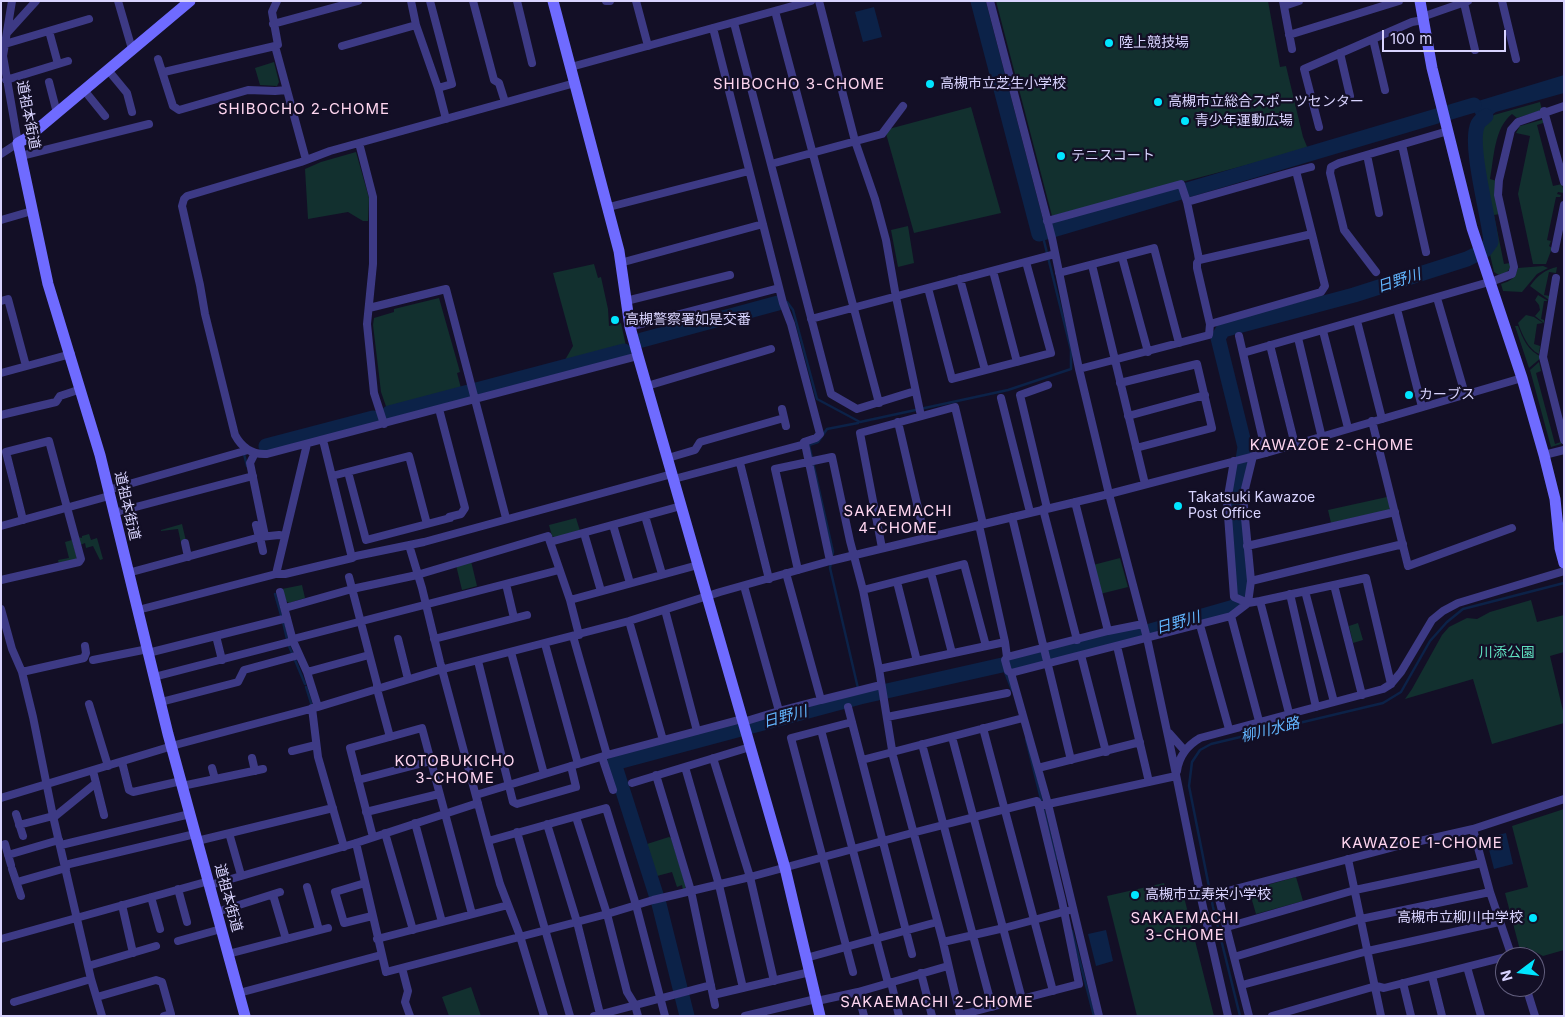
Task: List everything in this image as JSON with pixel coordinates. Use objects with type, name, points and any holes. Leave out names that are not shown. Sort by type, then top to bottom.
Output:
[{"type":"street","name":"道祖本街道","points":[[12,1],[3,56],[6,80],[48,284],[71,354],[100,455],[154,677],[245,1016]]},
{"type":"street","points":[[6,34],[36,1]]},
{"type":"street","points":[[118,1],[132,49]]},
{"type":"street","points":[[1,154],[27,138],[190,1]]},
{"type":"street","points":[[164,72],[278,45],[272,12],[277,1]]},
{"type":"street","points":[[273,24],[358,1]]},
{"type":"street","points":[[411,1],[416,25],[438,88],[446,119]]},
{"type":"street","points":[[430,1],[452,84],[438,88]]},
{"type":"street","points":[[473,1],[494,80],[499,83],[505,102]]},
{"type":"street","points":[[517,1],[532,63]]},
{"type":"street","points":[[553,1],[609,207],[630,327],[785,868],[820,1016]]},
{"type":"street","points":[[636,1],[648,46]]},
{"type":"street","points":[[571,67],[811,1]]},
{"type":"street","points":[[819,1],[855,142],[875,199],[884,232],[921,416]]},
{"type":"street","points":[[990,1],[1052,238],[1109,494],[1147,637],[1201,898],[1228,1016]]},
{"type":"street","points":[[1292,49],[1284,4],[1299,1]]},
{"type":"street","points":[[1289,35],[1399,1]]},
{"type":"street","points":[[1420,1],[1432,68],[1472,228],[1522,378],[1544,455],[1555,499],[1560,548],[1564,563]]},
{"type":"street","points":[[1502,1],[1516,59]]},
{"type":"street","points":[[1319,128],[1304,69],[1412,22],[1466,2],[1475,50]]},
{"type":"street","points":[[775,11],[879,403]]},
{"type":"street","points":[[5,44],[89,19]]},
{"type":"street","points":[[734,22],[832,394],[857,409],[915,391]]},
{"type":"street","points":[[342,46],[416,25]]},
{"type":"street","points":[[138,610],[276,574],[285,574],[356,556],[410,546],[506,518],[673,476],[740,462],[805,444],[804,442],[816,438],[820,434],[762,224],[713,28]]},
{"type":"street","points":[[48,31],[58,64]]},
{"type":"street","points":[[1373,39],[1385,90]]},
{"type":"street","points":[[275,46],[306,160]]},
{"type":"street","points":[[1340,54],[1350,96]]},
{"type":"street","points":[[158,59],[164,72],[173,106],[179,110],[248,90],[287,90]]},
{"type":"street","points":[[6,80],[68,61]]},
{"type":"street","points":[[108,70],[127,92],[132,112]]},
{"type":"street","points":[[49,82],[57,113]]},
{"type":"street","points":[[251,452],[240,444],[235,436],[205,314],[182,204],[185,197],[359,143],[575,83]]},
{"type":"street","points":[[84,90],[105,116]]},
{"type":"street","points":[[1,100],[10,98]]},
{"type":"street","points":[[771,164],[882,134],[904,106]]},
{"type":"street","points":[[1243,353],[1437,298],[1512,274],[1514,267],[1498,195],[1499,180],[1511,130],[1518,122],[1544,111],[1564,106]]},
{"type":"street","points":[[1544,111],[1564,182]]},
{"type":"street","points":[[21,156],[149,124]]},
{"type":"street","points":[[1376,272],[1344,230],[1330,173],[1331,167],[1448,131]]},
{"type":"street","points":[[359,143],[372,197],[372,264],[367,324],[374,393],[384,424]]},
{"type":"street","points":[[1402,145],[1426,252]]},
{"type":"street","points":[[1367,155],[1379,213]]},
{"type":"street","points":[[1187,200],[1311,167]]},
{"type":"street","points":[[609,207],[749,171]]},
{"type":"street","points":[[1210,324],[1321,292],[1326,286],[1296,171]]},
{"type":"street","points":[[1048,224],[1182,184],[1187,200],[1199,260],[1197,268],[1210,324],[1209,335],[1080,369]]},
{"type":"street","points":[[1554,249],[1564,205]]},
{"type":"street","points":[[1,220],[32,211]]},
{"type":"street","points":[[620,263],[762,224]]},
{"type":"street","points":[[1199,260],[1312,234]]},
{"type":"street","points":[[1059,274],[1154,248],[1179,343]]},
{"type":"street","points":[[811,319],[1055,254]]},
{"type":"street","points":[[1122,256],[1148,352]]},
{"type":"street","points":[[928,288],[952,379],[1017,362],[1051,352],[1026,262]]},
{"type":"street","points":[[1092,265],[1145,484]]},
{"type":"street","points":[[993,271],[1017,362]]},
{"type":"street","points":[[626,301],[730,275]]},
{"type":"street","points":[[1556,278],[1542,357],[1564,440]]},
{"type":"street","points":[[960,279],[984,370]]},
{"type":"street","points":[[630,327],[779,288]]},
{"type":"street","points":[[369,308],[446,289],[506,518]]},
{"type":"street","points":[[1437,298],[1464,394]]},
{"type":"street","points":[[1,301],[8,299],[26,366]]},
{"type":"street","points":[[1397,309],[1422,407]]},
{"type":"street","points":[[1358,321],[1382,419]]},
{"type":"street","points":[[1323,330],[1348,428]]},
{"type":"street","points":[[1239,336],[1266,453]]},
{"type":"street","points":[[1298,338],[1322,438]]},
{"type":"street","points":[[1270,345],[1295,445]]},
{"type":"street","points":[[647,386],[771,349]]},
{"type":"street","points":[[1,373],[71,354]]},
{"type":"street","points":[[1,526],[251,452],[267,454],[439,409],[473,394],[638,356]]},
{"type":"street","points":[[1120,382],[1198,364],[1212,428],[1136,448]]},
{"type":"street","points":[[1,798],[172,746],[315,708],[442,669],[629,621],[786,573],[1109,494],[1266,453],[1522,378]]},
{"type":"street","points":[[1048,385],[1020,395],[1077,640]]},
{"type":"street","points":[[1,415],[56,402],[60,396],[81,389]]},
{"type":"street","points":[[1128,416],[1205,396]]},
{"type":"street","points":[[1001,398],[1030,512]]},
{"type":"street","points":[[882,548],[860,433],[955,407],[1005,642],[1007,657],[1005,660],[1011,673],[1048,804],[1099,1016]]},
{"type":"street","points":[[348,472],[366,540],[461,514],[465,508],[439,409]]},
{"type":"street","points":[[668,458],[695,450],[700,442],[729,438],[785,422],[782,409]]},
{"type":"street","points":[[1372,421],[1408,566],[1512,528]]},
{"type":"street","points":[[898,422],[925,538]]},
{"type":"street","points":[[323,440],[352,558]]},
{"type":"street","points":[[1,580],[79,562],[81,559],[48,441],[6,452],[23,520]]},
{"type":"street","points":[[276,574],[306,444]]},
{"type":"street","points":[[805,444],[830,561]]},
{"type":"street","points":[[1544,455],[1564,450]]},
{"type":"street","points":[[251,452],[250,464],[263,551]]},
{"type":"street","points":[[332,476],[409,456],[427,524]]},
{"type":"street","points":[[1248,603],[1251,581],[1243,497],[1254,456]]},
{"type":"street","points":[[356,844],[386,972],[607,914],[653,900],[785,868],[912,832],[1037,801],[1079,984],[960,1015],[943,942],[912,832],[892,752],[882,685],[863,590],[832,457],[775,469],[798,570]]},
{"type":"street","points":[[1234,461],[1227,502],[1234,597],[1248,603]]},
{"type":"street","points":[[740,462],[768,579]]},
{"type":"street","points":[[113,513],[164,504],[193,492],[253,476]]},
{"type":"street","points":[[193,492],[195,500]]},
{"type":"street","points":[[1076,502],[1108,631]]},
{"type":"street","points":[[550,542],[681,506]]},
{"type":"street","points":[[1247,546],[1396,512]]},
{"type":"street","points":[[1228,514],[1244,513]]},
{"type":"street","points":[[645,516],[662,574]]},
{"type":"street","points":[[1012,517],[1071,760]]},
{"type":"street","points":[[256,525],[261,537]]},
{"type":"street","points":[[613,525],[630,583]]},
{"type":"street","points":[[584,533],[601,591]]},
{"type":"street","points":[[128,573],[261,537],[285,536]]},
{"type":"street","points":[[285,608],[352,589],[417,575],[548,536],[570,600],[576,635],[613,790]]},
{"type":"street","points":[[185,544],[188,557]]},
{"type":"street","points":[[1251,581],[1403,544]]},
{"type":"street","points":[[410,546],[488,841],[520,936],[544,1016]]},
{"type":"street","points":[[863,590],[964,564],[986,646]]},
{"type":"street","points":[[570,600],[698,565]]},
{"type":"street","points":[[154,677],[559,570]]},
{"type":"street","points":[[1176,776],[1177,766],[1192,742],[1229,729],[1383,689],[1391,684],[1401,672],[1432,620],[1443,611],[1458,603],[1564,571]]},
{"type":"street","points":[[786,573],[821,700]]},
{"type":"street","points":[[931,573],[952,654]]},
{"type":"street","points":[[349,576],[377,684],[376,689],[390,737]]},
{"type":"street","points":[[1011,673],[1231,616],[1248,603],[1366,578],[1391,684]]},
{"type":"street","points":[[896,582],[917,661]]},
{"type":"street","points":[[506,584],[514,618]]},
{"type":"street","points":[[1334,585],[1362,695]]},
{"type":"street","points":[[744,586],[779,711]]},
{"type":"street","points":[[1305,591],[1334,702]]},
{"type":"street","points":[[280,592],[293,640],[307,672],[315,708],[318,757],[344,846]]},
{"type":"street","points":[[1290,594],[1316,706]]},
{"type":"street","points":[[1260,601],[1289,713]]},
{"type":"street","points":[[1,609],[4,627],[22,672],[53,817],[78,917],[91,979],[102,1015],[92,1016]]},
{"type":"street","points":[[665,610],[697,731]]},
{"type":"street","points":[[434,639],[527,615]]},
{"type":"street","points":[[1231,616],[1259,721]]},
{"type":"street","points":[[94,660],[148,651],[287,618]]},
{"type":"street","points":[[629,621],[663,740]]},
{"type":"street","points":[[1007,657],[1108,631],[1144,625]]},
{"type":"street","points":[[1200,625],[1229,729]]},
{"type":"street","points":[[216,636],[222,660]]},
{"type":"street","points":[[398,639],[408,680]]},
{"type":"street","points":[[879,669],[1005,642]]},
{"type":"street","points":[[478,661],[513,802],[517,804],[576,787],[574,765],[545,644]]},
{"type":"street","points":[[22,672],[84,658],[86,653],[85,646]]},
{"type":"street","points":[[1117,646],[1149,782]]},
{"type":"street","points":[[511,652],[544,774]]},
{"type":"street","points":[[1081,654],[1106,752]]},
{"type":"street","points":[[161,702],[238,682],[244,670],[299,655]]},
{"type":"street","points":[[307,672],[369,655]]},
{"type":"street","points":[[1,939],[151,897],[356,844],[444,813],[509,785],[604,756],[882,685]]},
{"type":"street","points":[[887,717],[1007,693]]},
{"type":"street","points":[[848,707],[912,954]]},
{"type":"street","points":[[100,709],[90,708],[108,766]]},
{"type":"street","points":[[862,760],[1023,718]]},
{"type":"street","points":[[852,722],[790,738],[853,972]]},
{"type":"street","points":[[373,837],[350,748],[422,728],[472,914]]},
{"type":"street","points":[[983,728],[1053,991]]},
{"type":"street","points":[[821,730],[876,939],[899,1016]]},
{"type":"street","points":[[1167,732],[1185,751]]},
{"type":"street","points":[[952,736],[1022,999]]},
{"type":"street","points":[[1038,768],[1140,742]]},
{"type":"street","points":[[922,744],[992,1007]]},
{"type":"street","points":[[292,751],[316,745]]},
{"type":"street","points":[[632,782],[750,747]]},
{"type":"street","points":[[122,762],[129,790],[134,792],[259,770],[252,758]]},
{"type":"street","points":[[713,758],[750,877],[774,981]]},
{"type":"street","points":[[358,780],[431,761]]},
{"type":"street","points":[[685,767],[719,885],[743,988]]},
{"type":"street","points":[[212,768],[215,779]]},
{"type":"street","points":[[93,771],[104,814]]},
{"type":"street","points":[[656,775],[691,892],[715,1005]]},
{"type":"street","points":[[1039,806],[1176,776]]},
{"type":"street","points":[[20,825],[53,817],[96,784]]},
{"type":"street","points":[[366,812],[439,794]]},
{"type":"street","points":[[1201,898],[1348,859],[1473,829],[1564,799]]},
{"type":"street","points":[[17,882],[66,866],[196,837],[229,833],[333,808]]},
{"type":"street","points":[[488,841],[606,808],[636,905],[665,1016]]},
{"type":"street","points":[[16,814],[22,836]]},
{"type":"street","points":[[8,855],[190,814]]},
{"type":"street","points":[[576,817],[607,914],[627,992],[635,1004],[638,1016]]},
{"type":"street","points":[[415,823],[442,922]]},
{"type":"street","points":[[547,824],[577,922],[602,1014],[711,985]]},
{"type":"street","points":[[1473,829],[1505,947]]},
{"type":"street","points":[[517,832],[570,1016]]},
{"type":"street","points":[[229,833],[241,875]]},
{"type":"street","points":[[385,833],[413,930]]},
{"type":"street","points":[[5,844],[22,896]]},
{"type":"street","points":[[1348,859],[1381,1016]]},
{"type":"street","points":[[1227,927],[1355,890],[1482,863]]},
{"type":"street","points":[[365,883],[335,892],[344,923],[372,916]]},
{"type":"street","points":[[307,887],[319,930]]},
{"type":"street","points":[[178,890],[187,922]]},
{"type":"street","points":[[1234,957],[1361,919],[1490,892]]},
{"type":"street","points":[[217,912],[277,894],[286,938]]},
{"type":"street","points":[[1218,895],[1250,1016]]},
{"type":"street","points":[[151,897],[160,929]]},
{"type":"street","points":[[122,905],[133,953]]},
{"type":"street","points":[[378,939],[508,905]]},
{"type":"street","points":[[943,942],[1074,910]]},
{"type":"street","points":[[806,958],[937,922]]},
{"type":"street","points":[[1242,985],[1368,951],[1499,922]]},
{"type":"street","points":[[228,954],[328,928]]},
{"type":"street","points":[[178,941],[221,929]]},
{"type":"street","points":[[88,966],[156,946]]},
{"type":"street","points":[[239,993],[381,955]]},
{"type":"street","points":[[1272,1016],[1376,986],[1384,988],[1495,960]]},
{"type":"street","points":[[748,1015],[778,1012],[817,1000],[858,992],[948,966]]},
{"type":"street","points":[[1467,967],[1481,1016]]},
{"type":"street","points":[[402,968],[408,991],[406,1002],[410,1016]]},
{"type":"street","points":[[713,995],[810,972]]},
{"type":"street","points":[[921,973],[932,1016]]},
{"type":"street","points":[[1432,976],[1442,1016]]},
{"type":"street","points":[[14,1002],[91,979]]},
{"type":"street","points":[[97,997],[156,980],[162,982],[171,1014],[164,1016]]},
{"type":"street","points":[[1403,983],[1411,1016]]},
{"type":"street","points":[[858,992],[864,1016]]},
{"type":"street","points":[[1529,997],[1535,1016]]},
{"type":"green space","name":"高槻市立総合スポーツセンター","points":[[996,1],[1268,1],[1280,67],[1286,66],[1303,137],[1308,149],[1052,216]]},
{"type":"green space","points":[[274,62],[279,82],[277,86],[260,85],[255,68]]},
{"type":"green space","points":[[1540,102],[1542,110],[1517,118],[1512,114],[1506,120],[1498,135],[1490,179],[1497,181],[1500,214],[1494,215],[1504,264],[1510,263],[1508,271],[1499,275],[1494,272],[1489,250],[1496,235],[1479,149],[1480,127],[1494,115]]},
{"type":"green space","points":[[971,107],[1001,213],[914,233],[885,130]]},
{"type":"green space","points":[[1545,119],[1546,122],[1537,125],[1553,186],[1562,184],[1564,193],[1558,192],[1557,194],[1561,195],[1556,197],[1547,240],[1551,241],[1549,246],[1552,248],[1546,264],[1533,264],[1518,194],[1530,136],[1516,133],[1520,126]]},
{"type":"green space","points":[[356,152],[369,198],[368,221],[363,221],[348,212],[308,219],[305,169],[321,162]]},
{"type":"green space","points":[[908,226],[914,263],[898,267],[891,230]]},
{"type":"green space","points":[[594,264],[598,278],[601,277],[608,309],[609,326],[621,323],[626,346],[625,348],[566,364],[565,360],[573,346],[553,273]]},
{"type":"green space","points":[[1543,266],[1548,268],[1537,274],[1522,292],[1503,291],[1501,284],[1512,279],[1518,268]]},
{"type":"green space","points":[[1557,267],[1556,273],[1549,272],[1544,295],[1550,296],[1549,300],[1530,286],[1549,269]]},
{"type":"green space","points":[[1538,295],[1548,301],[1544,301],[1541,319],[1544,320],[1544,323],[1535,316],[1540,310],[1535,300]]},
{"type":"green space","points":[[439,298],[460,372],[457,373],[462,392],[388,412],[381,392],[373,325],[374,318],[394,312],[394,309]]},
{"type":"green space","points":[[1526,315],[1534,317],[1543,323],[1537,324],[1534,344],[1540,346],[1539,354],[1529,345],[1518,323]]},
{"type":"green space","points":[[1515,326],[1518,326],[1530,348],[1542,357],[1529,368]]},
{"type":"green space","points":[[1539,362],[1541,371],[1536,373],[1555,444],[1561,442],[1561,444],[1551,447],[1530,370]]},
{"type":"green space","points":[[1387,497],[1389,510],[1331,523],[1328,510]]},
{"type":"green space","points":[[576,518],[580,531],[556,538],[552,536],[549,525]]},
{"type":"green space","points":[[182,524],[186,541],[181,543],[178,529],[161,531],[161,530]]},
{"type":"green space","points":[[89,534],[91,540],[97,538],[103,559],[100,560],[93,546],[86,548],[85,543],[80,545],[78,537],[82,538],[82,536]]},
{"type":"green space","points":[[72,540],[77,558],[76,561],[59,564],[58,560],[69,558],[65,542]]},
{"type":"green space","points":[[1120,558],[1128,587],[1100,594],[1093,565]]},
{"type":"green space","points":[[471,561],[477,586],[462,590],[456,565]]},
{"type":"green space","points":[[302,585],[305,598],[289,603],[286,601],[282,589]]},
{"type":"green space","name":"川添公園","points":[[1531,600],[1537,622],[1564,615],[1564,652],[1550,656],[1564,715],[1564,723],[1492,744],[1473,679],[1405,699],[1442,635],[1449,627],[1467,618],[1477,619],[1490,612]]},
{"type":"green space","points":[[1358,623],[1363,640],[1353,643],[1349,626]]},
{"type":"green space","points":[[1564,809],[1564,950],[1545,955],[1545,947],[1519,947],[1505,893],[1528,887],[1512,826]]},
{"type":"green space","points":[[671,838],[686,886],[683,890],[682,885],[677,887],[672,872],[657,876],[647,844]]},
{"type":"green space","points":[[1296,877],[1303,901],[1256,914],[1249,890]]},
{"type":"green space","points":[[1164,883],[1167,892],[1182,889],[1214,1016],[1137,1016],[1107,896]]},
{"type":"green space","points":[[471,987],[481,1016],[449,1016],[442,997]]},
{"type":"water","points":[[874,7],[882,37],[863,42],[855,12]]},
{"type":"water","points":[[1564,75],[1564,93],[1496,112],[1485,120],[1478,132],[1471,131],[1476,115],[1474,111],[1457,115],[1455,108]]},
{"type":"water","points":[[1506,833],[1513,864],[1494,869],[1486,838]]},
{"type":"water","points":[[1106,930],[1113,961],[1096,966],[1088,934]]},
{"type":"waterway","points":[[978,1],[1039,234],[1474,105]]},
{"type":"waterway","name":"日野川","points":[[687,1016],[659,904],[614,763],[860,697],[1140,634],[1234,607],[1241,599],[1243,589],[1237,499],[1245,447],[1218,338],[1223,330],[1354,295],[1467,259],[1485,250],[1491,242],[1477,163],[1476,134],[1479,123],[1486,116]]},
{"type":"waterway","points":[[778,303],[787,302],[793,310],[817,399],[860,422],[1008,390],[1071,369],[1071,350],[1042,233]]},
{"type":"waterway","points":[[642,340],[778,303]]},
{"type":"waterway","points":[[389,413],[624,351]]},
{"type":"waterway","points":[[266,446],[373,418]]},
{"type":"waterway","points":[[832,557],[833,552],[809,445],[818,442],[827,429],[858,423]]},
{"type":"waterway","points":[[244,454],[247,466]]},
{"type":"waterway","points":[[831,562],[830,568],[860,697]]},
{"type":"waterway","name":"柳川水路","points":[[1240,1016],[1213,907],[1189,786],[1192,762],[1200,750],[1211,744],[1383,703],[1401,692],[1430,641],[1447,622],[1463,609],[1564,583]]},
{"type":"waterway","points":[[275,594],[281,615]]},
{"type":"waterway","points":[[283,622],[287,639]]},
{"type":"waterway","points":[[289,646],[292,653]]},
{"type":"waterway","points":[[295,660],[305,684]]},
{"type":"waterway","points":[[1005,672],[1012,690]]},
{"type":"waterway","points":[[306,687],[311,703]]},
{"type":"waterway","points":[[1026,739],[1056,859]]},
{"type":"waterway","points":[[1072,931],[1094,1016]]},
{"type":"place","name":"陸上競技場","points":[[1109,43]]},
{"type":"place","name":"高槻市立芝生小学校","points":[[930,84]]},
{"type":"place","name":"高槻市立総合スポーツセンター","points":[[1158,102]]},
{"type":"place","name":"青少年運動広場","points":[[1185,121]]},
{"type":"place","name":"テニスコート","points":[[1061,156]]},
{"type":"place","name":"高槻警察署如是交番","points":[[615,320]]},
{"type":"place","name":"カーブス","points":[[1409,395]]},
{"type":"place","name":"Takatsuki Kawazoe Post Office","points":[[1178,506]]},
{"type":"place","name":"高槻市立寿栄小学校","points":[[1135,895]]},
{"type":"place","name":"高槻市立柳川中学校","points":[[1533,918]]},
{"type":"district","name":"SHIBOCHO 3-CHOME","points":[[799,84]]},
{"type":"district","name":"SHIBOCHO 2-CHOME","points":[[304,109]]},
{"type":"district","name":"KAWAZOE 2-CHOME","points":[[1332,445]]},
{"type":"district","name":"SAKAEMACHI 4-CHOME","points":[[898,520]]},
{"type":"district","name":"KOTOBUKICHO 3-CHOME","points":[[455,770]]},
{"type":"district","name":"KAWAZOE 1-CHOME","points":[[1422,843]]},
{"type":"district","name":"SAKAEMACHI 3-CHOME","points":[[1185,926]]},
{"type":"district","name":"SAKAEMACHI 2-CHOME","points":[[937,1002]]}]
